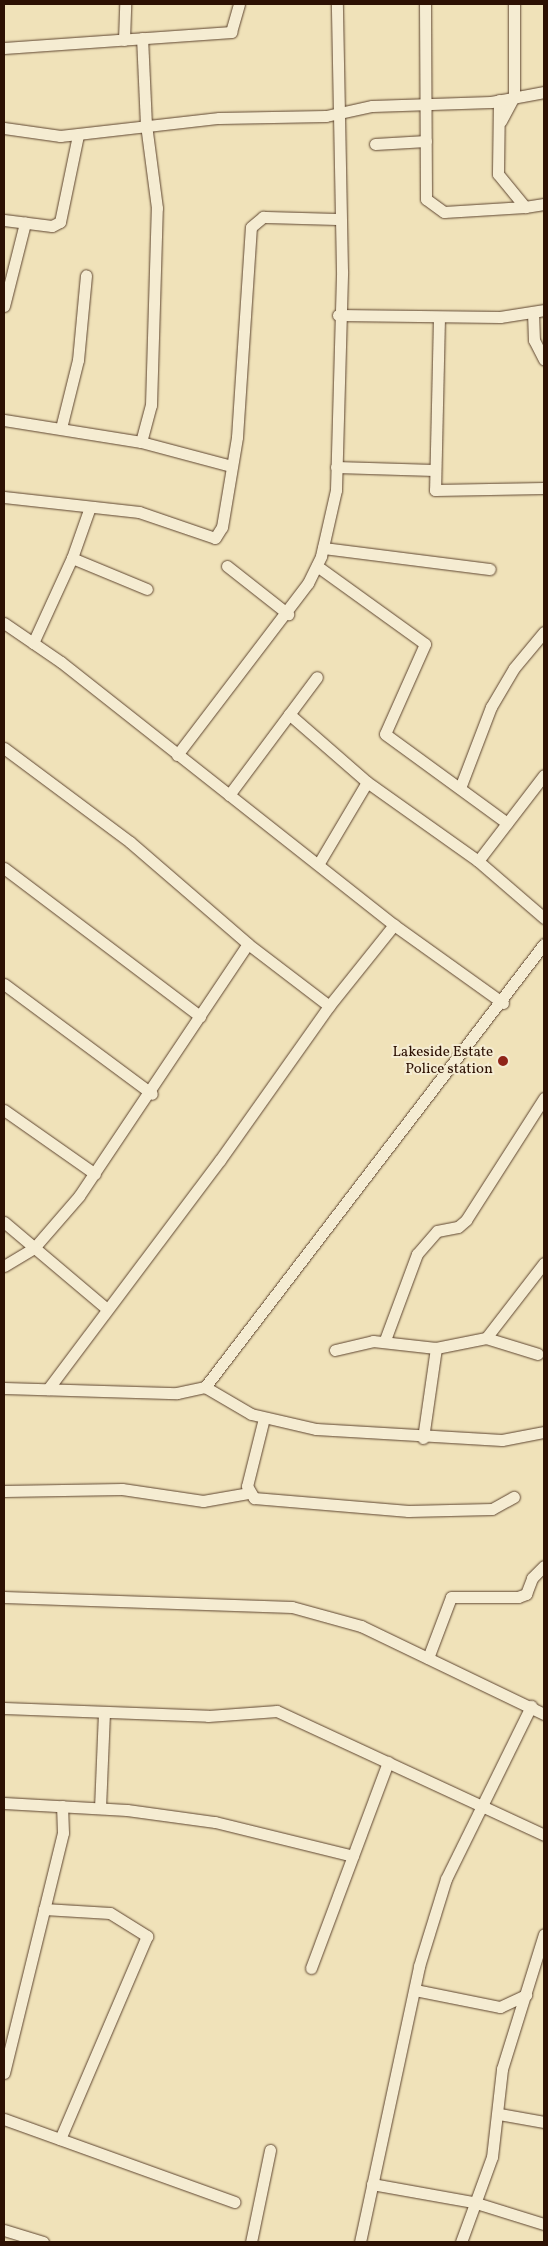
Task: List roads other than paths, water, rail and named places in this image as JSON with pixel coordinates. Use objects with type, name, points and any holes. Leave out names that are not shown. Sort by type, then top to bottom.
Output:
[{"type":"street","points":[[124,40],[125,4]]},
{"type":"street","points":[[4,48],[231,32],[239,4]]},
{"type":"street","points":[[177,755],[288,614],[317,566],[336,490],[340,218],[337,4]]},
{"type":"street","points":[[424,4],[426,199],[432,208],[444,212],[544,204]]},
{"type":"street","points":[[499,126],[514,97],[514,4]]},
{"type":"street","points":[[141,442],[151,404],[157,297],[157,208],[146,125],[142,38]]},
{"type":"street","points":[[4,128],[24,134],[78,135],[146,125],[338,112],[426,103],[499,100],[544,92]]},
{"type":"street","points":[[499,100],[498,174],[525,207]]},
{"type":"street","points":[[4,220],[52,226],[60,222],[78,135]]},
{"type":"street","points":[[375,144],[426,141]]},
{"type":"street","points":[[4,497],[139,512],[215,538],[222,527],[231,466],[247,324],[252,227],[263,217],[340,218]]},
{"type":"street","points":[[4,306],[25,223]]},
{"type":"street","points":[[61,428],[78,360],[86,275]]},
{"type":"street","points":[[338,315],[439,317],[539,311],[534,340],[544,360]]},
{"type":"street","points":[[439,317],[434,486],[439,492],[544,488]]},
{"type":"street","points":[[4,420],[141,442],[231,466]]},
{"type":"street","points":[[336,467],[434,470]]},
{"type":"street","points":[[33,643],[72,558],[90,506]]},
{"type":"street","points":[[323,548],[490,569]]},
{"type":"street","points":[[72,558],[147,589]]},
{"type":"street","points":[[227,566],[288,614]]},
{"type":"street","points":[[317,566],[360,595],[381,616],[423,640],[425,650],[385,734],[507,823]]},
{"type":"street","points":[[4,623],[33,643],[319,863],[394,925],[503,1002]]},
{"type":"street","points":[[460,788],[491,706],[514,668],[544,632]]},
{"type":"street","points":[[229,795],[317,677]]},
{"type":"street","points":[[289,714],[368,782],[478,861],[544,918]]},
{"type":"street","points":[[4,748],[130,842],[248,944],[329,1006]]},
{"type":"street","points":[[478,861],[544,775]]},
{"type":"street","points":[[319,863],[368,782]]},
{"type":"street","points":[[4,868],[200,1016]]},
{"type":"street","points":[[48,1389],[329,1006],[394,925]]},
{"type":"street","points":[[4,1266],[34,1248],[95,1174],[152,1094],[200,1016],[248,944]]},
{"type":"street","points":[[205,1387],[375,1159],[503,1002],[544,944]]},
{"type":"street","points":[[4,984],[152,1094]]},
{"type":"street","points":[[385,1340],[417,1254],[437,1231],[458,1227],[466,1220],[544,1098]]},
{"type":"street","points":[[4,1110],[95,1174]]},
{"type":"street","points":[[4,1222],[107,1309]]},
{"type":"street","points":[[486,1338],[544,1263]]},
{"type":"street","points":[[335,1350],[385,1340],[436,1348],[486,1338],[538,1354]]},
{"type":"street","points":[[423,1438],[436,1348]]},
{"type":"street","points":[[4,1388],[177,1393],[205,1387],[264,1418],[349,1433],[423,1438],[502,1440],[544,1432]]},
{"type":"street","points":[[249,1493],[264,1418]]},
{"type":"street","points":[[4,1491],[122,1489],[204,1501],[249,1493]]},
{"type":"street","points":[[249,1493],[254,1498],[291,1504],[408,1510],[492,1509],[514,1497]]},
{"type":"street","points":[[428,1658],[451,1597],[518,1597],[526,1594],[532,1578],[544,1566]]},
{"type":"street","points":[[4,1597],[292,1607],[361,1626],[531,1706],[544,1714]]},
{"type":"street","points":[[360,2242],[415,1990],[446,1879],[479,1805],[531,1706]]},
{"type":"street","points":[[4,1708],[208,1716],[277,1711],[544,1835]]},
{"type":"street","points":[[100,1808],[104,1713]]},
{"type":"street","points":[[311,1968],[388,1762]]},
{"type":"street","points":[[4,1803],[100,1808],[214,1822],[353,1856]]},
{"type":"street","points":[[4,2073],[63,1833],[62,1806]]},
{"type":"street","points":[[44,1909],[110,1913],[147,1936],[60,2139]]},
{"type":"street","points":[[461,2242],[473,2202],[492,2157],[499,2114],[502,2068],[543,1949],[544,1934]]},
{"type":"street","points":[[415,1990],[500,2007],[526,1995]]},
{"type":"street","points":[[499,2114],[544,2122]]},
{"type":"street","points":[[4,2119],[235,2202]]},
{"type":"street","points":[[252,2242],[270,2150]]},
{"type":"street","points":[[372,2184],[473,2202],[544,2224]]},
{"type":"street","points":[[4,2230],[43,2242]]},
{"type":"place","name":"Lakeside Estate Police station","points":[[503,1061]]}]
